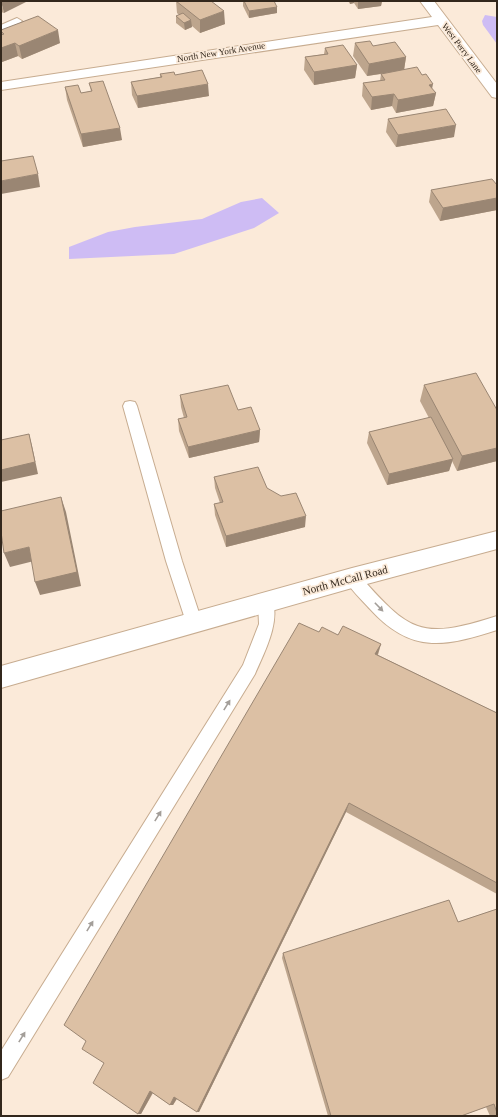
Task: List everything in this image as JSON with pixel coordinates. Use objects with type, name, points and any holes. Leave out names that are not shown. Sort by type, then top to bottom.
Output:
[{"type":"street","name":"West Perry Lane","points":[[427,1],[497,94]]},
{"type":"street","name":"North New York Avenue","points":[[1,86],[441,20]]},
{"type":"street","name":"North McCall Road","points":[[1,677],[352,578],[497,540]]},
{"type":"lane","points":[[1,29],[17,21]]},
{"type":"lane","points":[[130,406],[174,561],[194,622]]},
{"type":"lane","points":[[352,578],[391,620],[409,633],[432,638],[456,634],[497,623]]},
{"type":"lane","points":[[1,1070],[249,669],[267,624],[266,602]]},
{"type":"shaded area","points":[[485,15],[497,17],[497,44],[483,25],[482,21]]},
{"type":"shaded area","points":[[262,198],[279,213],[254,228],[174,254],[69,259],[69,247],[108,232],[135,227],[202,219],[241,202]]},
{"type":"building","points":[[176,1],[211,1],[224,11],[200,20]]},
{"type":"building","points":[[244,1],[274,1],[277,7],[249,11]]},
{"type":"building","points":[[183,13],[191,20],[184,23],[176,16]]},
{"type":"building","points":[[38,16],[58,30],[19,46],[15,43],[1,48],[1,35],[4,34],[1,30]]},
{"type":"building","points":[[370,41],[373,46],[395,42],[406,57],[369,64],[355,43]]},
{"type":"building","points":[[343,45],[357,65],[314,72],[305,57],[328,54],[325,48]]},
{"type":"building","points":[[417,67],[422,75],[426,74],[433,84],[429,85],[436,93],[398,100],[394,94],[372,97],[363,83],[385,80],[381,74]]},
{"type":"building","points":[[202,70],[208,84],[137,96],[131,82],[162,77],[160,74],[174,72],[175,75]]},
{"type":"building","points":[[103,81],[120,128],[81,134],[65,87],[78,85],[81,93],[92,91],[89,83]]},
{"type":"building","points":[[446,109],[456,125],[398,135],[388,119]]},
{"type":"building","points":[[33,156],[38,174],[1,181],[1,161]]},
{"type":"building","points":[[492,179],[497,185],[497,198],[443,208],[431,190]]},
{"type":"building","points":[[476,373],[497,410],[497,448],[462,456],[424,385]]},
{"type":"building","points":[[228,385],[238,410],[251,407],[260,430],[188,447],[178,419],[187,417],[180,395]]},
{"type":"building","points":[[431,417],[453,459],[389,474],[369,432]]},
{"type":"building","points":[[29,434],[35,462],[1,470],[1,440]]},
{"type":"building","points":[[258,467],[267,488],[281,496],[296,493],[306,516],[226,536],[214,504],[223,502],[214,477]]},
{"type":"building","points":[[61,497],[77,572],[35,582],[29,547],[4,553],[1,532],[1,511]]},
{"type":"building","points":[[299,623],[319,632],[322,627],[338,635],[343,626],[381,644],[375,654],[497,713],[497,883],[349,803],[197,1112],[174,1097],[170,1105],[150,1091],[138,1114],[93,1083],[104,1063],[82,1049],[86,1041],[64,1025]]},
{"type":"building","points":[[449,900],[458,922],[497,909],[497,1113],[494,1104],[461,1116],[331,1116],[283,953]]}]
